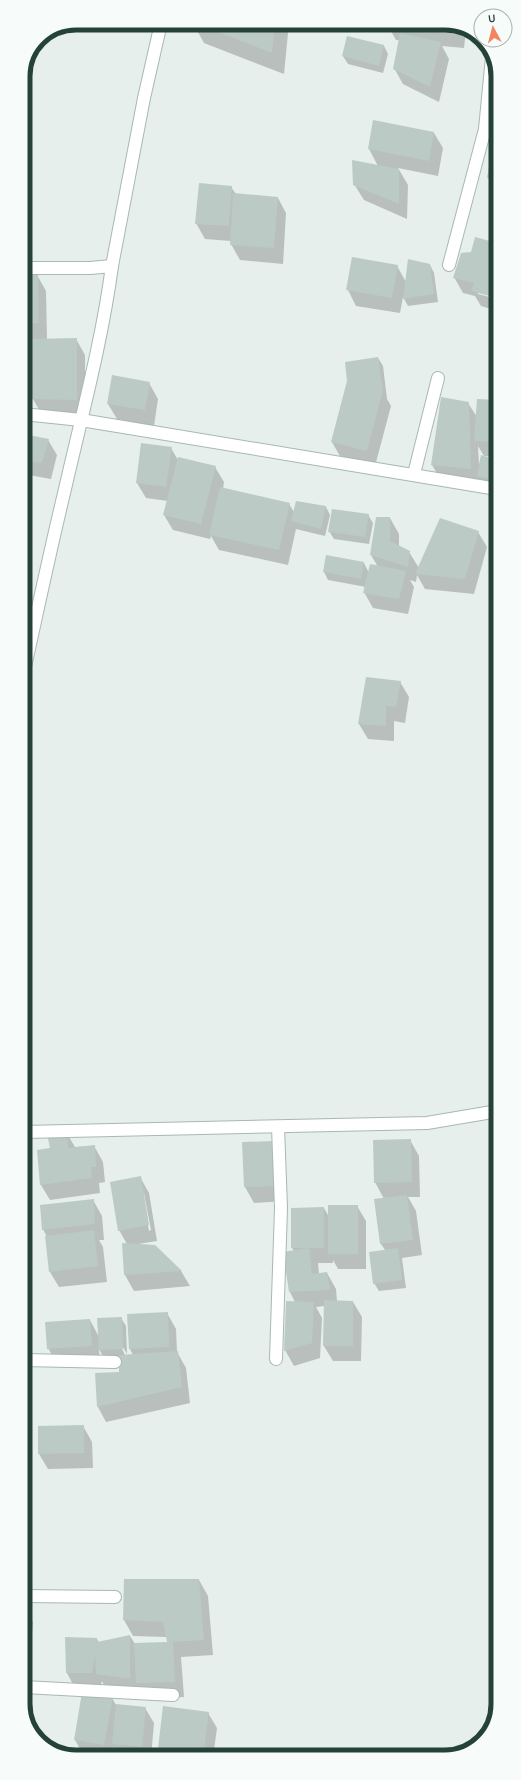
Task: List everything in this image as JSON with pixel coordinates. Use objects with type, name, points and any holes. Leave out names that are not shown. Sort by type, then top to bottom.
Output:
[{"type":"street","points":[[30,644],[108,293],[144,98],[159,30]]},
{"type":"street","points":[[449,265],[485,128],[491,72]]},
{"type":"street","points":[[485,128],[491,128]]},
{"type":"street","points":[[30,268],[90,268],[112,266]]},
{"type":"street","points":[[414,474],[438,378]]},
{"type":"street","points":[[30,415],[81,420],[491,488]]},
{"type":"street","points":[[30,1132],[427,1123],[491,1112]]},
{"type":"street","points":[[276,1359],[281,1208],[278,1127]]},
{"type":"street","points":[[30,1360],[115,1362]]},
{"type":"street","points":[[30,1596],[115,1597]]},
{"type":"street","points":[[30,1687],[173,1695]]},
{"type":"building","points":[[213,30],[274,30],[272,53]]},
{"type":"building","points":[[429,30],[448,30],[455,32],[455,33]]},
{"type":"building","points":[[400,33],[441,42],[430,87],[393,69]]},
{"type":"building","points":[[347,36],[384,45],[379,66],[342,56]]},
{"type":"building","points":[[373,120],[434,132],[429,161],[368,149]]},
{"type":"building","points":[[491,155],[491,178],[487,178]]},
{"type":"building","points":[[352,160],[399,169],[399,204],[353,185]]},
{"type":"building","points":[[199,183],[232,186],[229,226],[195,224]]},
{"type":"building","points":[[233,193],[278,197],[274,248],[230,245]]},
{"type":"building","points":[[475,237],[491,241],[491,296],[471,291],[474,283],[453,278],[461,253],[471,252]]},
{"type":"building","points":[[352,257],[398,265],[392,298],[346,290]]},
{"type":"building","points":[[408,259],[430,264],[434,294],[403,299]]},
{"type":"building","points":[[30,274],[38,274],[39,323],[30,323]]},
{"type":"building","points":[[77,338],[77,400],[32,399],[31,339]]},
{"type":"building","points":[[378,357],[383,390],[367,451],[331,442],[347,381],[345,362]]},
{"type":"building","points":[[112,375],[150,382],[145,410],[107,404]]},
{"type":"building","points":[[441,397],[469,402],[471,469],[431,465]]},
{"type":"building","points":[[477,399],[491,400],[491,442],[474,441]]},
{"type":"building","points":[[30,435],[49,439],[42,463],[30,462]]},
{"type":"building","points":[[141,443],[172,447],[166,487],[136,483]]},
{"type":"building","points":[[481,455],[491,458],[491,479],[477,476]]},
{"type":"building","points":[[178,457],[216,466],[201,524],[163,515]]},
{"type":"building","points":[[220,487],[290,503],[279,550],[209,535]]},
{"type":"building","points":[[296,501],[326,506],[321,529],[291,521]]},
{"type":"building","points":[[332,509],[369,514],[365,537],[328,532]]},
{"type":"building","points":[[376,517],[390,517],[390,541],[410,551],[408,567],[370,555]]},
{"type":"building","points":[[440,518],[479,531],[465,579],[415,574]]},
{"type":"building","points":[[326,555],[364,562],[361,579],[323,572]]},
{"type":"building","points":[[370,564],[406,571],[399,599],[363,593]]},
{"type":"building","points":[[366,677],[401,681],[396,707],[386,706],[386,726],[358,724]]},
{"type":"building","points":[[67,1131],[68,1148],[95,1145],[96,1167],[91,1167],[92,1178],[40,1185],[37,1150],[50,1148],[47,1134]]},
{"type":"building","points":[[411,1139],[412,1182],[374,1183],[373,1140]]},
{"type":"building","points":[[274,1141],[277,1186],[244,1187],[242,1142]]},
{"type":"building","points":[[141,1176],[149,1225],[118,1231],[110,1182]]},
{"type":"building","points":[[407,1195],[413,1240],[380,1244],[374,1199]]},
{"type":"building","points":[[94,1199],[95,1224],[42,1230],[40,1205]]},
{"type":"building","points":[[328,1205],[358,1205],[358,1254],[328,1254]]},
{"type":"building","points":[[324,1207],[324,1248],[291,1248],[291,1208]]},
{"type":"building","points":[[94,1230],[98,1266],[49,1272],[45,1236]]},
{"type":"building","points":[[122,1243],[155,1245],[182,1271],[124,1275]]},
{"type":"building","points":[[309,1248],[312,1274],[327,1272],[330,1290],[289,1292],[283,1252]]},
{"type":"building","points":[[398,1248],[402,1280],[373,1284],[369,1252]]},
{"type":"building","points":[[324,1300],[353,1301],[353,1346],[323,1346]]},
{"type":"building","points":[[286,1301],[314,1302],[312,1343],[284,1351]]},
{"type":"building","points":[[168,1312],[169,1347],[129,1349],[127,1314]]},
{"type":"building","points":[[122,1317],[123,1349],[99,1350],[97,1318]]},
{"type":"building","points":[[90,1319],[92,1346],[47,1349],[45,1322]]},
{"type":"building","points":[[178,1351],[182,1387],[97,1407],[95,1373],[119,1372],[119,1355]]},
{"type":"building","points":[[84,1425],[84,1453],[38,1454],[38,1426]]},
{"type":"building","points":[[124,1579],[199,1579],[204,1640],[173,1642],[175,1682],[136,1683],[134,1643],[167,1642],[163,1622],[123,1620]]},
{"type":"building","points":[[130,1635],[130,1679],[96,1674],[95,1655],[92,1673],[66,1673],[65,1637],[97,1638],[97,1642]]},
{"type":"building","points":[[82,1693],[113,1697],[104,1745],[74,1740]]},
{"type":"building","points":[[116,1704],[146,1707],[142,1747],[112,1744]]},
{"type":"building","points":[[163,1706],[209,1712],[204,1750],[158,1750]]}]
